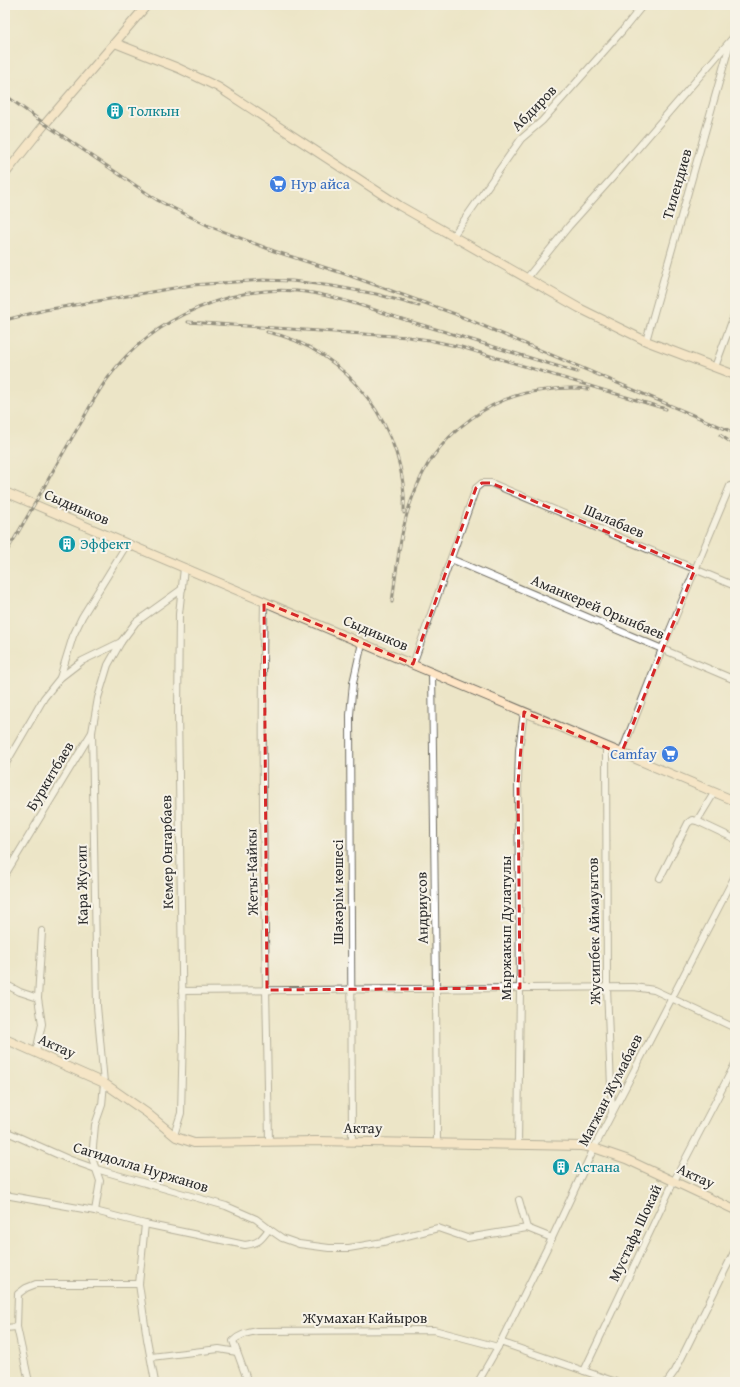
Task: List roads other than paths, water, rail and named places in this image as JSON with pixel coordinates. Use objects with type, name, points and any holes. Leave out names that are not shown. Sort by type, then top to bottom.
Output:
[{"type":"street","points":[[5,174],[45,124],[147,5]]},
{"type":"street","name":"Абдиров","points":[[453,236],[521,138],[542,121],[622,31],[643,5]]},
{"type":"street","points":[[527,278],[569,226],[733,37]]},
{"type":"street","name":"Тилендиев","points":[[646,341],[733,37]]},
{"type":"street","points":[[115,43],[178,68],[218,87],[400,206],[579,308],[646,341],[735,375]]},
{"type":"street","points":[[715,367],[735,313]]},
{"type":"street","name":"Шалабаев","points":[[451,559],[476,488],[482,483],[491,483],[735,586]]},
{"type":"street","points":[[621,754],[662,649],[730,486]]},
{"type":"street","name":"Сыдиыков","points":[[5,492],[735,801]]},
{"type":"street","points":[[60,678],[73,636],[82,617],[127,544]]},
{"type":"street","points":[[413,664],[451,559]]},
{"type":"street","name":"Аманкерей Орынбаев","points":[[451,559],[735,680]]},
{"type":"street","name":"Кемер Онгарбаев","points":[[174,1135],[181,1113],[183,1034],[178,713],[179,614],[184,568]]},
{"type":"street","name":"Кара Жусип","points":[[96,1211],[100,1181],[92,1158],[96,1125],[102,1105],[104,1083],[97,1006],[92,732],[98,698],[108,665],[121,642],[136,622],[182,589]]},
{"type":"street","name":"Жеты-Кайкы","points":[[264,602],[263,672],[269,1142]]},
{"type":"street","points":[[5,765],[44,698],[60,678],[82,661],[121,642]]},
{"type":"street","name":"Шәкәрім көшесі","points":[[352,1142],[350,715],[353,683],[362,643]]},
{"type":"street","name":"Андриусов","points":[[432,672],[436,988],[436,1143]]},
{"type":"street","name":"Мыржакып Дулатулы","points":[[518,1144],[520,988],[518,783],[519,750],[524,712]]},
{"type":"street","name":"Буркитбаев","points":[[5,875],[92,732]]},
{"type":"street","name":"Жусипбек Аймауытов","points":[[606,747],[607,987],[612,1114]]},
{"type":"street","points":[[697,821],[714,793]]},
{"type":"street","points":[[660,878],[688,823],[692,820],[735,839]]},
{"type":"street","name":"Магжан Жумабаев","points":[[478,1382],[499,1344],[552,1238],[594,1148],[735,876]]},
{"type":"street","points":[[36,1052],[42,1024],[38,998],[42,931]]},
{"type":"street","points":[[5,984],[20,992],[38,998]]},
{"type":"street","points":[[182,991],[634,986],[654,990],[735,1028]]},
{"type":"street","name":"Актау","points":[[5,1039],[104,1083],[147,1113],[176,1138],[194,1143],[352,1142],[581,1146],[594,1148],[626,1159],[735,1210]]},
{"type":"street","name":"Мустафа Шокай","points":[[584,1371],[674,1181],[735,1064]]},
{"type":"street","name":"Сагидолла Нуржанов","points":[[5,1130],[68,1159],[96,1169],[226,1206],[256,1219],[282,1238],[299,1244],[329,1248],[348,1248],[383,1242],[438,1228],[467,1238],[527,1228]]},
{"type":"street","points":[[5,1195],[96,1211],[145,1224],[245,1245],[255,1244],[268,1229]]},
{"type":"street","points":[[519,1200],[527,1228],[552,1238]]},
{"type":"street","points":[[145,1224],[139,1284],[156,1382]]},
{"type":"street","points":[[667,1382],[678,1364],[735,1250]]},
{"type":"street","points":[[30,1382],[17,1327],[18,1294],[26,1288],[36,1284],[139,1284]]},
{"type":"street","points":[[5,1328],[17,1327]]},
{"type":"street","name":"Жумахан Кайыров","points":[[237,1352],[233,1341],[243,1334],[257,1331],[434,1330],[499,1344],[616,1382]]},
{"type":"street","points":[[151,1357],[219,1349],[237,1352],[248,1382]]},
{"type":"railway","points":[[5,95],[157,200],[209,226],[274,251],[345,274],[455,314],[735,433]]},
{"type":"railway","points":[[5,320],[45,310],[192,285],[263,280],[292,281],[332,286],[376,294],[419,306]]},
{"type":"railway","points":[[5,554],[97,393],[126,356],[148,337],[172,321],[199,308],[227,298],[256,292],[284,290],[313,293],[351,302],[577,372]]},
{"type":"railway","points":[[188,322],[408,337],[429,340],[461,347],[666,409]]},
{"type":"railway","points":[[267,332],[296,341],[323,356],[347,375],[368,398],[384,424],[396,453],[403,483],[404,513]]},
{"type":"railway","points":[[392,602],[400,548],[409,509],[421,476],[440,447],[460,427],[472,418],[484,410],[509,398],[551,389],[588,389]]},
{"type":"railway","points":[[720,435],[735,445]]},
{"type":"place","name":"Толкын","points":[[115,111]]},
{"type":"place","name":"Нур айса","points":[[278,184]]},
{"type":"place","name":"Эффект","points":[[67,544]]},
{"type":"place","name":"Camfay","points":[[670,754]]},
{"type":"place","name":"Астана","points":[[561,1167]]}]
